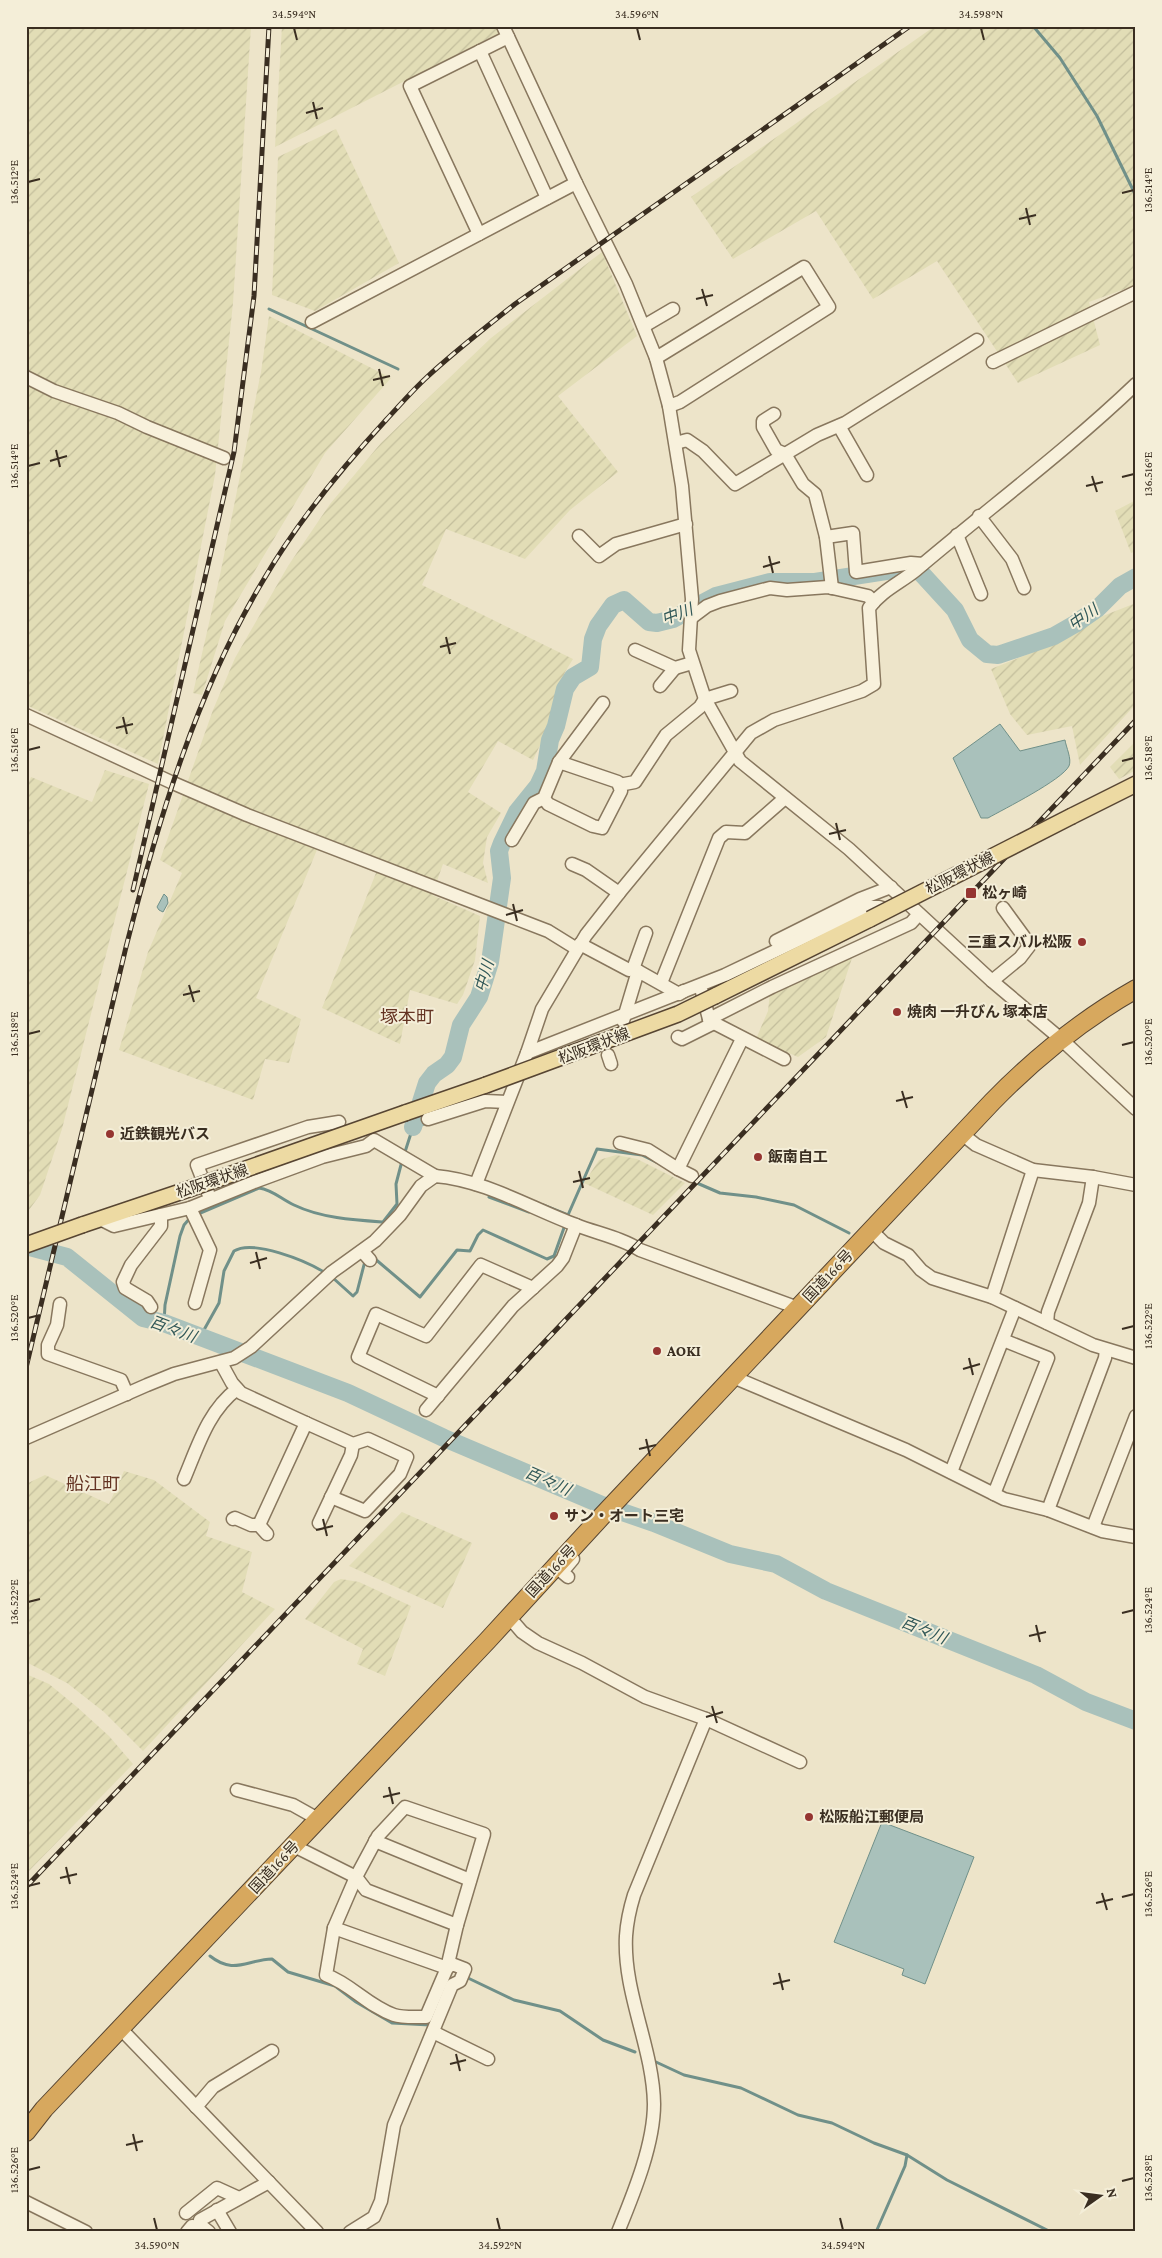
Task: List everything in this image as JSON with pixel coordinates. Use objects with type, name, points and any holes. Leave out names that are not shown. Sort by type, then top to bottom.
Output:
[{"type":"highway","name":"国道166号","points":[[26,2132],[44,2109],[294,1846],[617,1500],[1015,1079],[1041,1055],[1114,1001],[1136,989]]},
{"type":"main road","name":"松阪環状線","points":[[26,1245],[547,1064],[678,1014],[1136,784]]},
{"type":"street","points":[[479,234],[410,86],[480,51],[506,32],[576,183],[626,284],[656,358],[669,406],[676,443],[686,524],[692,599],[688,643],[692,663],[705,699],[740,761],[848,849],[992,981],[1062,1040],[1136,1109]]},
{"type":"street","points":[[480,51],[547,198]]},
{"type":"street","points":[[312,322],[576,183]]},
{"type":"street","points":[[656,358],[804,267],[830,307],[680,402],[669,406]]},
{"type":"street","points":[[993,362],[1136,292]]},
{"type":"street","points":[[644,326],[673,308]]},
{"type":"street","points":[[676,443],[686,440],[703,451],[735,484],[817,435],[839,426],[977,340]]},
{"type":"street","points":[[26,377],[54,391],[118,413],[147,427],[224,458]]},
{"type":"street","points":[[476,1184],[542,1009],[578,947],[619,893],[735,752],[751,733],[774,720],[862,691],[874,684],[869,608],[874,602],[1056,455],[1136,384]]},
{"type":"street","points":[[774,414],[763,420],[763,427],[776,450],[785,454],[803,484],[815,494],[826,537],[832,588]]},
{"type":"street","points":[[839,426],[867,474]]},
{"type":"street","points":[[979,516],[1012,560],[1024,588]]},
{"type":"street","points":[[579,536],[599,556],[616,544],[686,524]]},
{"type":"street","points":[[826,537],[853,532],[856,572],[911,563],[919,567]]},
{"type":"street","points":[[957,535],[981,594]]},
{"type":"street","points":[[691,616],[720,601],[770,588],[787,590],[832,588],[868,596],[874,602]]},
{"type":"street","points":[[635,650],[675,668]]},
{"type":"street","points":[[660,686],[675,668],[692,663]]},
{"type":"street","points":[[619,785],[635,782],[666,735],[700,707],[705,699],[731,691]]},
{"type":"street","points":[[512,840],[534,803],[544,798],[559,762],[603,704]]},
{"type":"street","points":[[26,715],[173,783],[248,815],[548,931],[629,970],[635,970],[679,994]]},
{"type":"street","points":[[544,798],[548,804],[593,826],[602,828],[622,791],[618,782],[603,775],[559,762]]},
{"type":"street","points":[[660,983],[719,838],[726,832],[745,833],[785,798]]},
{"type":"street","points":[[572,864],[586,870],[619,893]]},
{"type":"street","points":[[527,1053],[623,1021],[679,994],[860,899],[891,887]]},
{"type":"street","points":[[679,994],[725,975],[867,907],[879,907],[888,910]]},
{"type":"street","points":[[992,981],[1020,958],[1030,945],[1003,908]]},
{"type":"street","points":[[678,1037],[682,1039],[772,987],[911,923],[919,914]]},
{"type":"street","points":[[623,1021],[646,933]]},
{"type":"street","points":[[700,985],[711,1021],[742,1039],[784,1059]]},
{"type":"street","points":[[678,1169],[742,1039]]},
{"type":"street","points":[[428,1119],[485,1101],[507,1102]]},
{"type":"street","points":[[211,1200],[197,1165],[308,1127],[339,1122]]},
{"type":"street","points":[[962,1134],[976,1146],[1033,1170],[1094,1177],[1136,1185]]},
{"type":"street","points":[[100,1219],[114,1226],[160,1215],[193,1214],[211,1200],[322,1157],[366,1146],[374,1140],[435,1176],[476,1184],[569,1223],[798,1308]]},
{"type":"street","points":[[620,1144],[648,1150],[692,1176]]},
{"type":"street","points":[[992,1297],[1033,1170]]},
{"type":"street","points":[[26,1438],[174,1374],[234,1358],[251,1347],[332,1272],[366,1256],[421,1186],[435,1176]]},
{"type":"street","points":[[1048,1323],[1048,1312],[1089,1202],[1094,1177]]},
{"type":"street","points":[[193,1214],[210,1250],[195,1303]]},
{"type":"street","points":[[150,1307],[147,1301],[126,1288],[123,1282],[131,1264],[161,1226],[160,1215]]},
{"type":"street","points":[[426,1410],[513,1306],[552,1272],[563,1258],[569,1223]]},
{"type":"street","points":[[871,1230],[884,1243],[908,1254],[921,1270],[932,1278],[992,1297],[1014,1312],[1048,1323],[1106,1350],[1128,1354],[1136,1358]]},
{"type":"street","points":[[438,1396],[358,1357],[376,1314],[426,1336],[481,1265],[533,1288]]},
{"type":"street","points":[[60,1304],[57,1325],[48,1345],[48,1354],[87,1366],[121,1380],[127,1394]]},
{"type":"street","points":[[951,1472],[1014,1312]]},
{"type":"street","points":[[994,1494],[1048,1358],[1003,1340]]},
{"type":"street","points":[[1048,1510],[1105,1358],[1106,1350]]},
{"type":"street","points":[[221,1363],[241,1393],[353,1444],[368,1439],[407,1457],[400,1474],[365,1511],[331,1497]]},
{"type":"street","points":[[733,1378],[906,1450],[1004,1499],[1048,1510],[1093,1527],[1136,1537]]},
{"type":"street","points":[[184,1479],[210,1417],[229,1395],[238,1389]]},
{"type":"street","points":[[1093,1527],[1136,1416]]},
{"type":"street","points":[[232,1519],[263,1530],[306,1423]]},
{"type":"street","points":[[319,1523],[351,1455],[353,1444]]},
{"type":"street","points":[[568,1577],[562,1572],[580,1552],[590,1529]]},
{"type":"street","points":[[509,1617],[522,1632],[538,1643],[582,1663],[645,1697],[706,1719],[800,1762]]},
{"type":"street","points":[[618,2232],[645,2156],[652,2130],[654,2105],[652,2080],[628,1967],[627,1924],[634,1895],[706,1719]]},
{"type":"street","points":[[237,1790],[293,1805],[318,1819]]},
{"type":"street","points":[[404,1807],[484,1834],[457,1925],[447,1968],[426,2017],[396,2016],[369,2002],[342,1980],[326,1974],[334,1928],[356,1877],[375,1841],[404,1807]]},
{"type":"street","points":[[375,1841],[470,1880]]},
{"type":"street","points":[[294,1846],[356,1877],[366,1890],[457,1925]]},
{"type":"street","points":[[334,1928],[447,1968]]},
{"type":"street","points":[[350,2232],[374,2217],[381,2200],[394,2125],[452,1985],[460,1981],[465,1969],[452,1964],[447,1968]]},
{"type":"street","points":[[121,2029],[317,2232]]},
{"type":"street","points":[[433,2032],[488,2059]]},
{"type":"street","points":[[196,2106],[213,2087],[272,2051]]},
{"type":"street","points":[[200,2220],[269,2182]]},
{"type":"street","points":[[186,2214],[217,2188],[239,2198]]},
{"type":"street","points":[[26,2202],[86,2232]]},
{"type":"street","points":[[217,2210],[230,2232]]},
{"type":"street","points":[[187,2232],[192,2226],[204,2228],[209,2232]]},
{"type":"shaded area","points":[[26,26],[251,26],[233,303],[215,475],[158,764],[26,705]]},
{"type":"shaded area","points":[[282,26],[496,26],[499,33],[275,147]]},
{"type":"shaded area","points":[[935,26],[1136,26],[1136,211],[1131,212],[1136,225],[1136,285],[1089,302],[1100,345],[1018,383],[937,261],[873,299],[816,211],[733,259],[691,197]]},
{"type":"shaded area","points":[[336,129],[399,263],[315,311],[272,295],[278,157]]},
{"type":"shaded area","points":[[602,252],[637,336],[558,396],[618,472],[570,510],[525,559],[446,529],[422,585],[573,659],[565,672],[542,741],[533,760],[498,741],[468,792],[501,813],[487,837],[483,863],[488,883],[443,864],[432,895],[480,916],[475,960],[463,995],[457,1004],[410,990],[400,1044],[322,1008],[380,863],[321,840],[256,998],[301,1019],[289,1063],[265,1059],[253,1100],[119,1050],[148,952],[182,873],[160,860],[213,710],[235,658],[288,566],[330,504],[381,443],[491,338]]},
{"type":"shaded area","points":[[269,316],[391,378],[325,453],[225,621],[202,695],[193,693],[220,575],[261,372]]},
{"type":"shaded area","points":[[1136,500],[1136,551],[1131,553],[1115,511]]},
{"type":"shaded area","points":[[1136,603],[1136,673],[1134,674],[1136,704],[1080,765],[1072,726],[1027,735],[1010,714],[991,669],[1061,641],[1095,619]]},
{"type":"shaded area","points":[[1136,741],[1136,770],[1119,779],[1110,767]]},
{"type":"shaded area","points":[[105,770],[149,784],[62,1129],[40,1195],[26,1214],[26,789],[31,777],[92,802]]},
{"type":"shaded area","points":[[853,955],[826,1037],[798,1057],[756,1039],[768,1011],[770,992]]},
{"type":"shaded area","points":[[616,1155],[637,1159],[685,1183],[653,1215],[584,1183],[599,1160]]},
{"type":"shaded area","points":[[124,1471],[154,1480],[210,1522],[206,1536],[252,1552],[242,1592],[275,1609],[143,1751],[104,1712],[67,1683],[26,1662],[26,1484],[45,1475],[109,1504]]},
{"type":"shaded area","points":[[402,1512],[472,1543],[443,1608],[349,1566]]},
{"type":"shaded area","points":[[341,1579],[359,1582],[411,1606],[385,1676],[357,1664],[363,1649],[305,1619],[334,1582]]},
{"type":"shaded area","points":[[26,1674],[49,1684],[77,1707],[109,1736],[133,1764],[26,1874]]},
{"type":"water","points":[[1000,724],[1020,751],[1065,740],[1070,763],[1064,772],[1045,786],[988,818],[981,818],[953,758]]},
{"type":"water","points":[[164,894],[167,897],[168,903],[163,912],[157,907]]},
{"type":"water","points":[[882,1822],[974,1857],[925,1984],[902,1975],[904,1969],[834,1942]]},
{"type":"waterway","points":[[1033,26],[1060,58],[1097,116],[1136,196]]},
{"type":"waterway","points":[[269,309],[398,369]]},
{"type":"waterway","name":"中川","points":[[413,1127],[427,1083],[453,1057],[461,1025],[479,997],[490,962],[502,878],[499,851],[502,843],[517,812],[538,786],[545,771],[550,740],[556,726],[565,689],[573,677],[590,667],[593,639],[598,626],[613,605],[624,600],[649,622],[657,623],[673,619],[716,596],[770,582],[815,582],[912,567],[922,574],[955,610],[970,640],[987,654],[998,655],[1054,636],[1098,608],[1120,586],[1136,577]]},
{"type":"waterway","points":[[404,1155],[413,1127],[427,1123]]},
{"type":"waterway","points":[[543,1205],[568,1215],[597,1149],[642,1155],[656,1162]]},
{"type":"waterway","points":[[198,1214],[259,1188],[315,1213],[326,1216],[383,1222],[397,1204],[396,1184],[402,1161]]},
{"type":"waterway","points":[[690,1180],[720,1193],[756,1197],[794,1205],[849,1233]]},
{"type":"waterway","points":[[489,1197],[529,1212]]},
{"type":"waterway","points":[[164,1323],[165,1305],[180,1236],[184,1225],[190,1218]]},
{"type":"waterway","points":[[374,1258],[420,1297],[457,1250],[470,1251],[478,1235],[483,1230],[547,1259],[554,1256],[565,1225]]},
{"type":"waterway","name":"百々川","points":[[26,1246],[67,1257],[143,1318],[164,1323],[348,1393],[444,1438],[602,1505],[654,1523],[730,1554],[776,1564],[826,1591],[1036,1675],[1086,1702],[1136,1721]]},
{"type":"waterway","points":[[200,1337],[219,1303],[224,1271],[234,1251],[243,1248],[266,1249],[293,1257],[324,1272]]},
{"type":"waterway","points":[[333,1278],[353,1296],[357,1292],[365,1261]]},
{"type":"waterway","points":[[210,1956],[218,1962],[233,1966],[272,1959],[288,1972],[335,1986],[356,2002],[392,2023],[430,2025],[431,2022]]},
{"type":"waterway","points":[[468,1978],[514,2000],[560,2011],[603,2040],[635,2052]]},
{"type":"waterway","points":[[656,2062],[684,2075],[741,2088],[798,2115],[832,2123],[874,2143],[907,2155],[947,2180],[1051,2232]]},
{"type":"waterway","points":[[876,2232],[905,2166],[907,2155]]},
{"type":"railway","points":[[133,890],[234,452],[254,296],[269,26]]},
{"type":"railway","points":[[26,1368],[126,947],[166,805],[199,712],[218,666],[240,622],[277,558],[305,516],[352,458],[416,388],[459,349],[515,304],[910,26]]},
{"type":"railway","points":[[26,1887],[1136,720]]},
{"type":"place","name":"松ヶ崎","points":[[971,893]]},
{"type":"place","name":"三重スバル松阪","points":[[1082,942]]},
{"type":"place","name":"焼肉 一升びん 塚本店","points":[[897,1012]]},
{"type":"place","name":"近鉄観光バス","points":[[110,1134]]},
{"type":"place","name":"飯南自工","points":[[758,1157]]},
{"type":"place","name":"AOKI","points":[[657,1351]]},
{"type":"place","name":"サン・オート三宅","points":[[554,1516]]},
{"type":"place","name":"松阪船江郵便局","points":[[809,1817]]},
{"type":"district","name":"塚本町","points":[[407,1017]]},
{"type":"district","name":"船江町","points":[[93,1484]]}]
